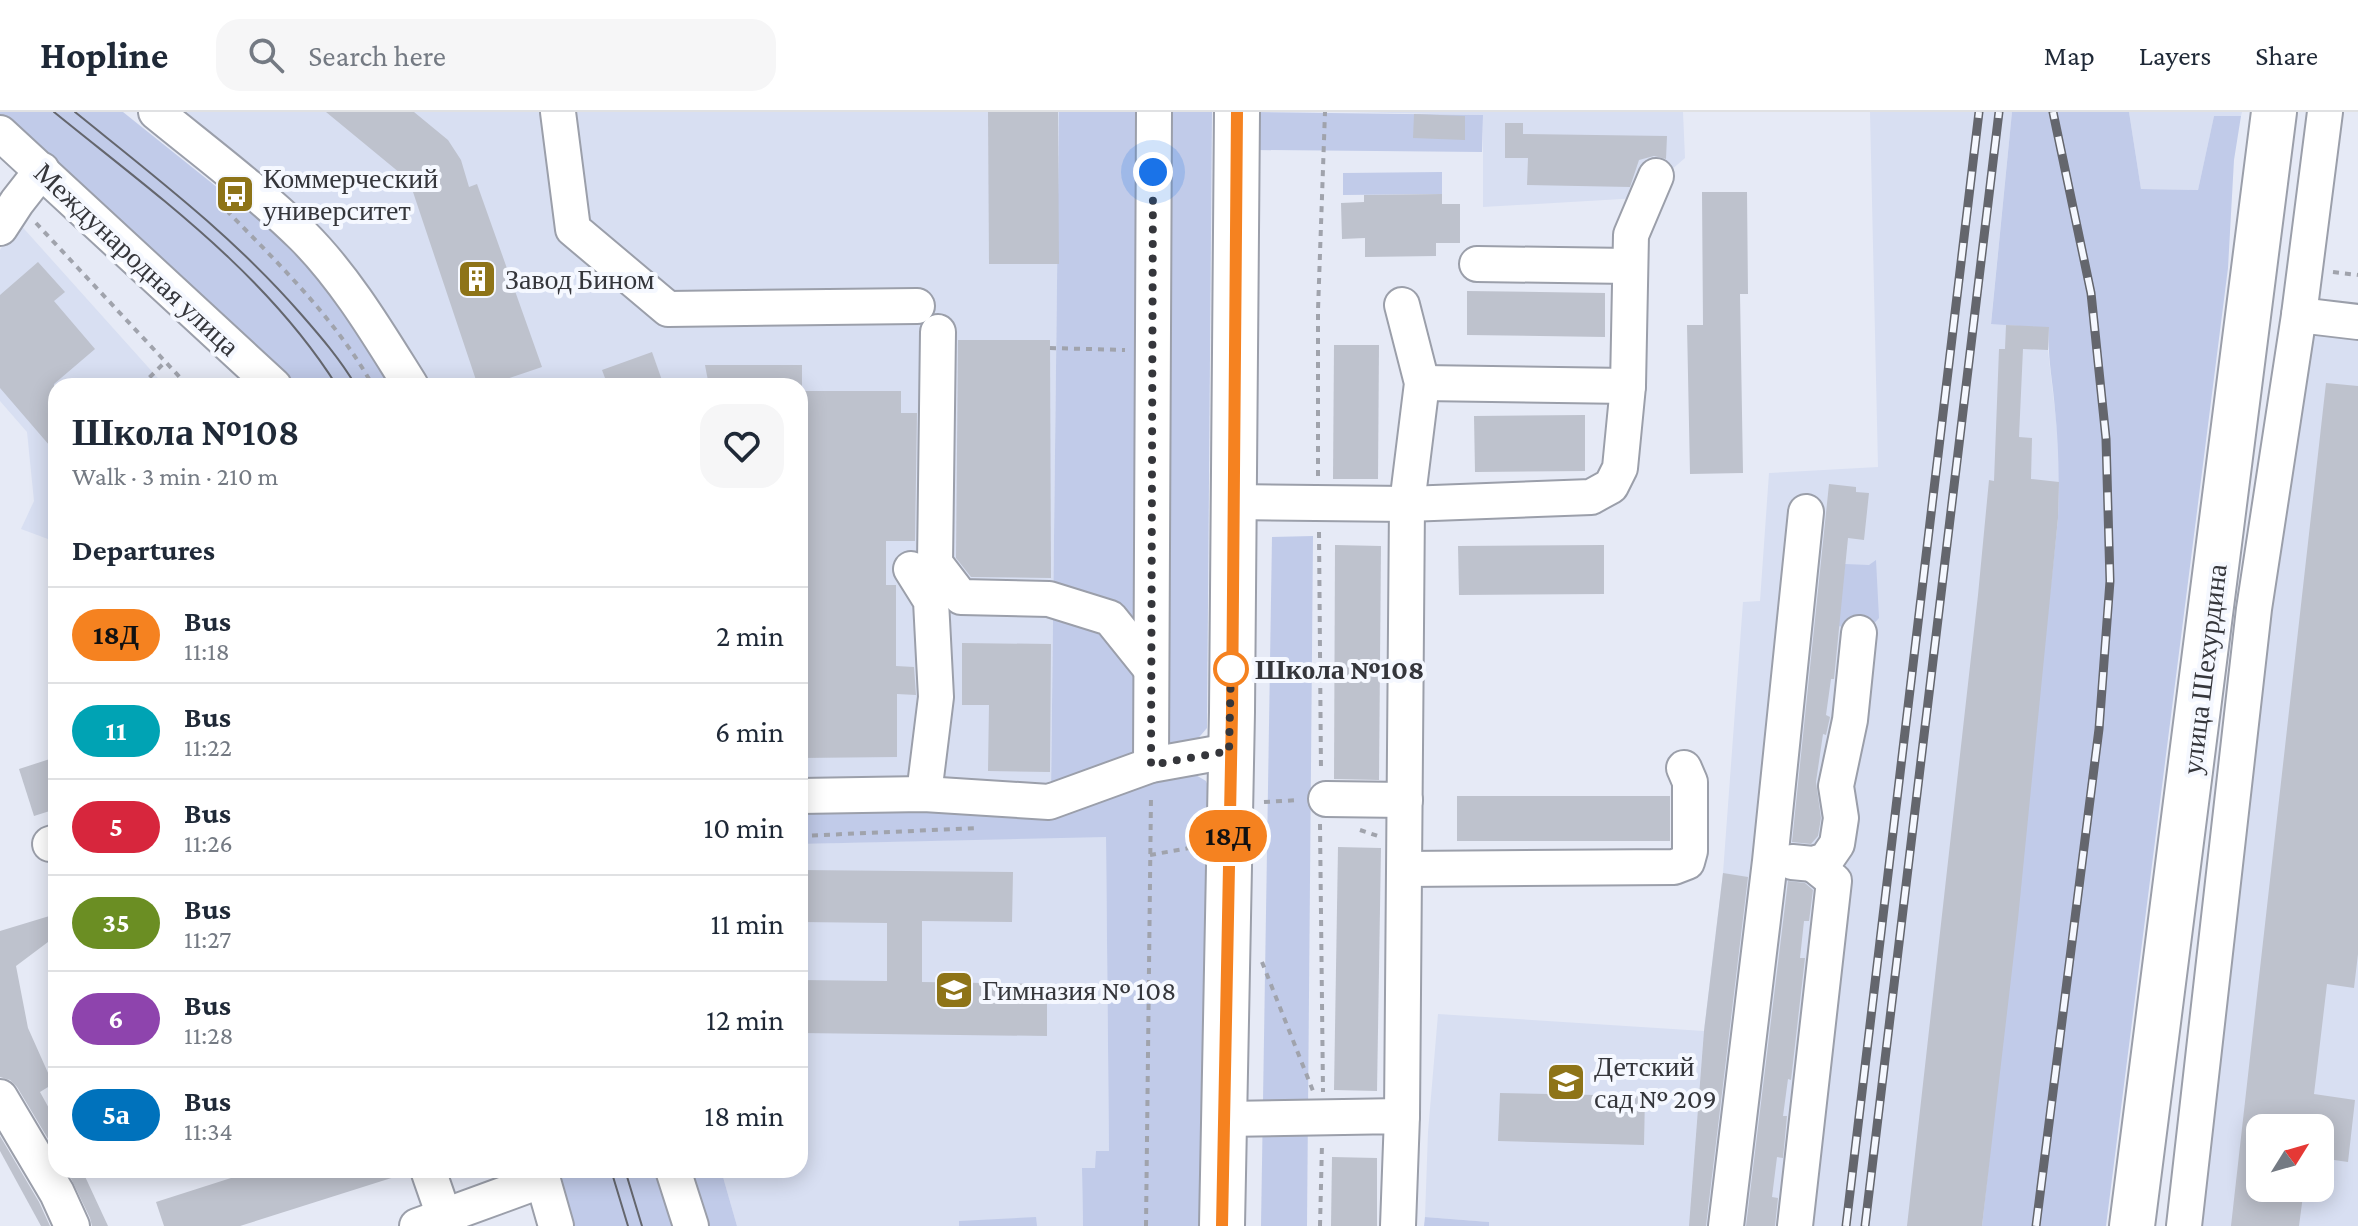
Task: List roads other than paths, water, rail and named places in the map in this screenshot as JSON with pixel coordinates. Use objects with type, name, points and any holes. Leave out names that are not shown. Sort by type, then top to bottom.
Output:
[{"type":"main road","points":[[1222,1226],[1237,112]]},
{"type":"main road","name":"улица Шехурдина","points":[[2132,1226],[2274,112]]},
{"type":"street","points":[[558,112],[573,229],[668,309],[917,306]]},
{"type":"street","points":[[1151,765],[1154,112]]},
{"type":"street","points":[[2184,1226],[2254,609],[2299,315],[2325,112]]},
{"type":"street","points":[[174,118],[304,237],[356,301],[406,378]]},
{"type":"street","name":"Международная улица","points":[[0,133],[265,378]]},
{"type":"street","points":[[8,215],[42,170]]},
{"type":"street","points":[[1234,502],[1407,504],[1591,497],[1611,486],[1620,468],[1628,386],[1631,235],[1656,176]]},
{"type":"street","points":[[1477,264],[1630,266]]},
{"type":"street","points":[[1398,1226],[1402,1116],[1407,504],[1422,383],[1402,305]]},
{"type":"street","points":[[2299,315],[2358,322]]},
{"type":"street","points":[[938,332],[935,563],[961,597],[1049,599],[1110,618],[1151,669]]},
{"type":"street","points":[[1422,383],[1628,386]]},
{"type":"street","points":[[1726,1226],[1770,861],[1806,512]]},
{"type":"street","points":[[911,569],[931,601],[936,697],[924,794]]},
{"type":"street","points":[[1770,861],[1813,864],[1826,860],[1837,844],[1841,818],[1836,786],[1850,720],[1859,633]]},
{"type":"street","points":[[2186,815],[2238,743]]},
{"type":"street","points":[[808,796],[924,794],[1049,802],[1151,765],[1229,751]]},
{"type":"street","points":[[1405,869],[1674,867],[1687,862],[1690,851],[1690,782],[1684,768]]},
{"type":"street","points":[[1318,799],[1405,800]]},
{"type":"street","points":[[1795,1226],[1834,881],[1813,864]]},
{"type":"street","points":[[0,1097],[48,1178]]},
{"type":"street","points":[[1224,1119],[1402,1116]]},
{"type":"street","points":[[48,1178],[72,1226]]},
{"type":"street","points":[[428,1178],[430,1221],[534,1178]]},
{"type":"street","points":[[542,1178],[556,1226]]},
{"type":"street","points":[[676,1178],[691,1226]]},
{"type":"tram line","points":[[54,112],[170,205],[243,272],[309,345],[332,378]]},
{"type":"tram line","points":[[75,112],[248,258],[315,331],[351,378]]},
{"type":"tram line","points":[[613,1178],[628,1226]]},
{"type":"tram line","points":[[627,1178],[642,1226]]},
{"type":"railway","points":[[1846,1226],[1979,112]]},
{"type":"railway","points":[[1865,1226],[1999,112]]},
{"type":"railway","points":[[2036,1226],[2099,729],[2110,581],[2106,439],[2091,293],[2053,112]]},
{"type":"place","name":"Коммерческий университет","points":[[235,194]]},
{"type":"place","name":"Завод Бином","points":[[477,279]]},
{"type":"place","name":"Школа №108","points":[[1231,669]]},
{"type":"place","name":"Гимназия № 108","points":[[954,990]]},
{"type":"place","name":"Детский сад № 209","points":[[1566,1082]]}]
